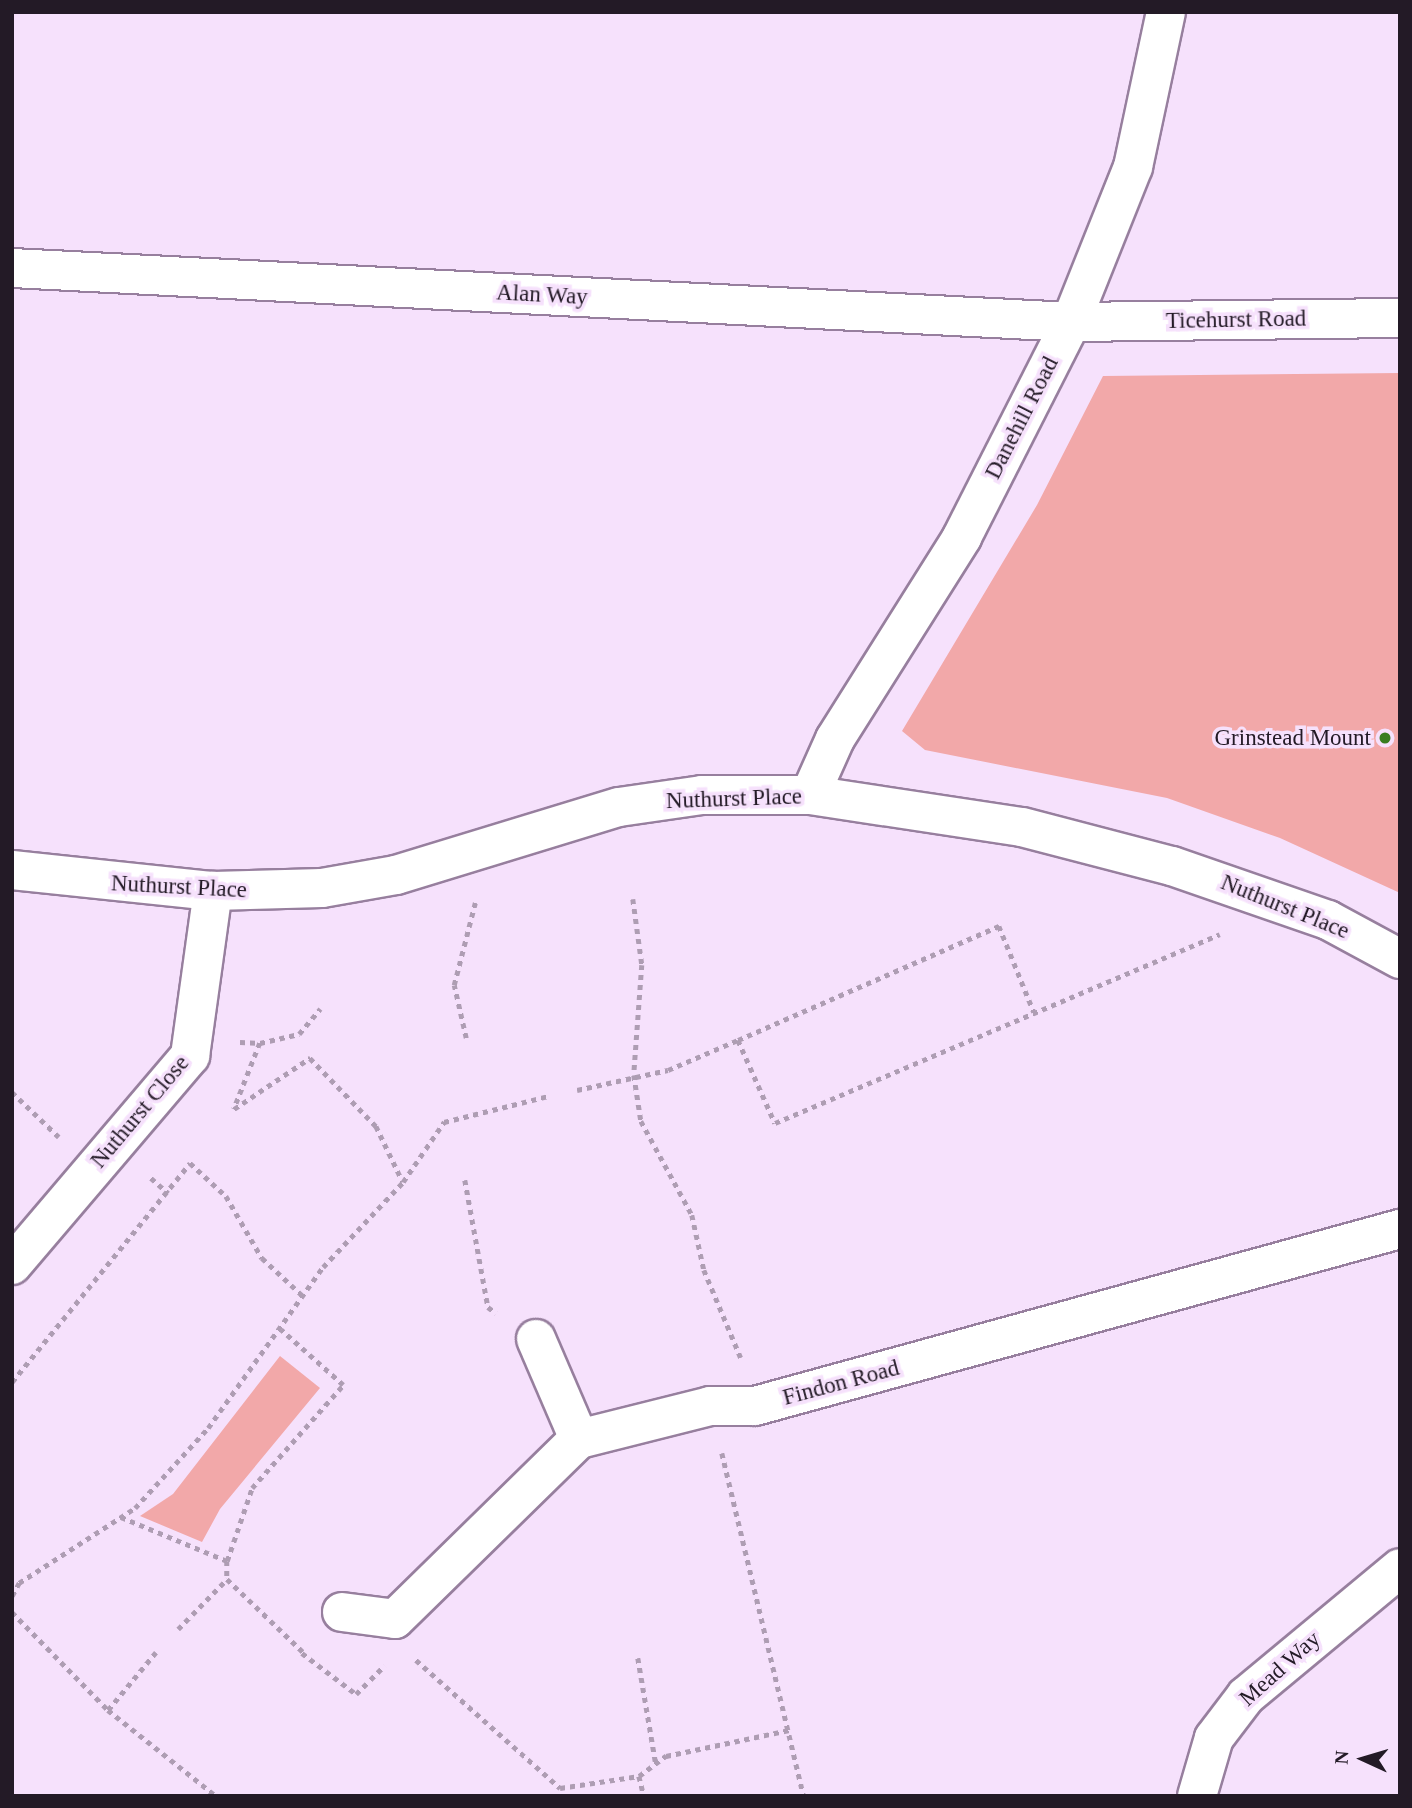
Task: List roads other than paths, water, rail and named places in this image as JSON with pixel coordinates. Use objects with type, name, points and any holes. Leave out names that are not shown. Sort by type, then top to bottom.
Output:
[{"type":"street","name":"Danehill Road","points":[[810,795],[835,739],[962,537],[1071,322],[1133,167],[1166,12]]},
{"type":"street","name":"Alan Way","points":[[12,268],[1071,322]]},
{"type":"street","name":"Ticehurst Road","points":[[1071,322],[1400,318]]},
{"type":"street","name":"Nuthurst Place","points":[[12,870],[213,891],[321,888],[396,875],[619,807],[702,795],[810,795],[1022,827],[1252,890],[1328,920],[1400,959]]},
{"type":"street","name":"Nuthurst Close","points":[[12,1265],[190,1056],[213,891]]},
{"type":"street","name":"Findon Road","points":[[579,1439],[710,1406],[755,1406],[1400,1229]]},
{"type":"street","points":[[342,1612],[395,1619],[579,1439],[536,1339]]},
{"type":"street","name":"Mead Way","points":[[1197,1796],[1214,1738],[1246,1696],[1400,1568]]},
{"type":"place","name":"Grinstead Mount","points":[[1385,738]]}]
